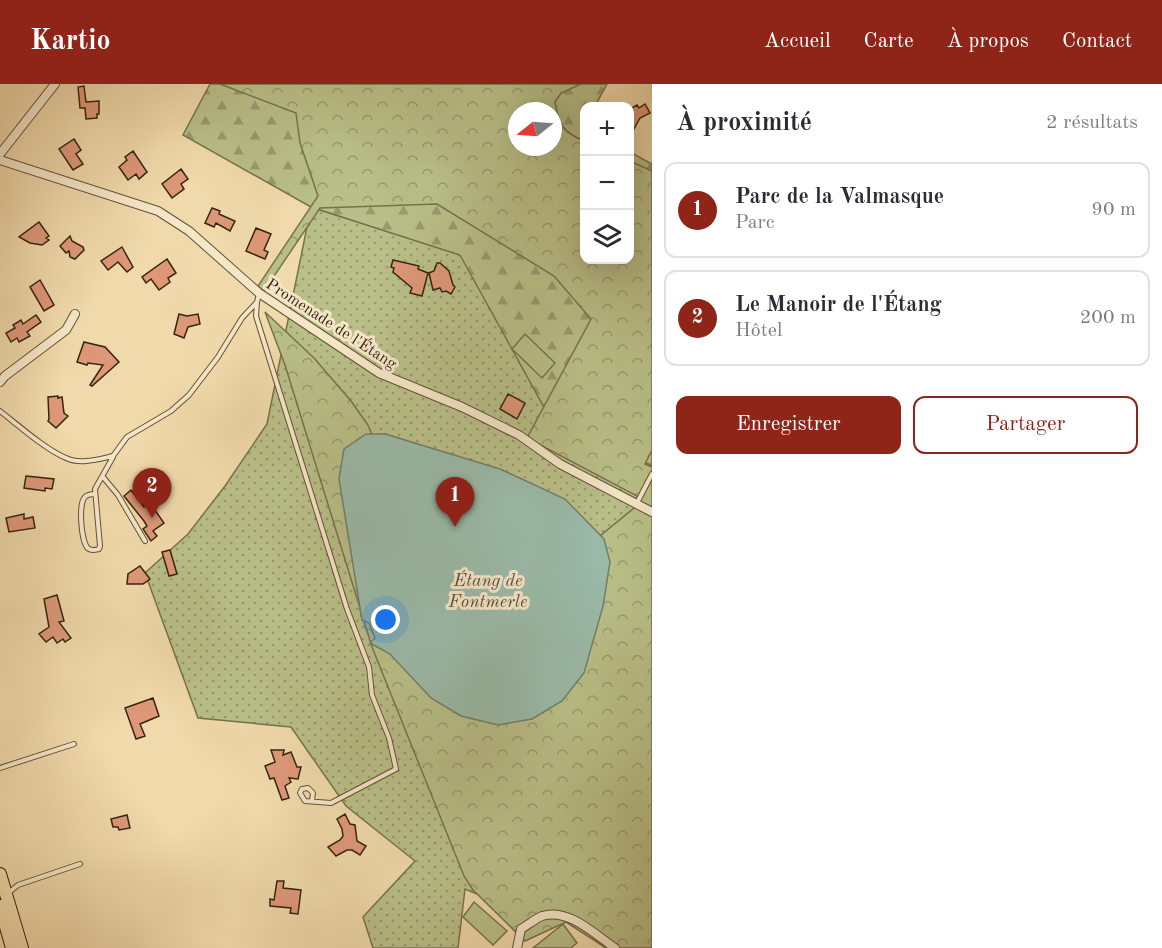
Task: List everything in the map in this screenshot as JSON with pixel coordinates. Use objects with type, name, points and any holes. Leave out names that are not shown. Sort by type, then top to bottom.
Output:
[{"type":"main road","points":[[0,874],[22,948]]},
{"type":"main road","points":[[0,906],[12,948]]},
{"type":"street","points":[[0,154],[55,84]]},
{"type":"street","name":"Promenade de l'Étang","points":[[0,160],[158,211],[189,231],[259,293],[379,373],[462,407],[519,435],[560,464],[652,512]]},
{"type":"street","points":[[0,382],[66,330],[75,314]]},
{"type":"street","points":[[517,948],[521,929],[541,916],[560,914],[615,948]]},
{"type":"lane","points":[[259,293],[256,316],[347,609],[369,667],[372,695],[389,738],[396,769],[332,803],[312,800]]},
{"type":"lane","points":[[95,494],[84,498],[81,507],[84,543],[88,549],[93,550],[99,549],[100,546],[95,489],[113,456],[127,437],[171,411],[189,394],[218,357],[242,318],[257,302]]},
{"type":"lane","points":[[0,411],[31,436],[67,459],[89,461],[113,456]]},
{"type":"lane","points":[[636,503],[652,474]]},
{"type":"lane","points":[[103,477],[114,489],[145,541]]},
{"type":"lane","points":[[0,768],[74,744]]},
{"type":"lane","points":[[6,895],[18,885],[80,864]]},
{"type":"green space","points":[[210,84],[607,84],[597,102],[580,102],[580,264],[634,264],[634,154],[652,164],[652,466],[623,449],[550,418],[460,255],[311,207],[183,135]]},
{"type":"green space","points":[[220,84],[581,84],[561,93],[555,102],[508,102],[508,156],[562,156],[562,125],[580,139],[580,264],[634,264],[634,163],[652,171],[652,450],[645,464],[652,467],[652,948],[606,948],[566,922],[525,941],[473,890],[464,876],[372,647],[285,365],[265,312],[314,358],[351,401],[368,425],[377,447],[590,544],[634,508],[639,497],[527,438],[591,319],[554,276],[437,204],[320,208],[264,291],[258,286],[318,196],[300,143],[296,113]]},
{"type":"green space","points":[[311,207],[461,255],[550,418],[623,449],[652,466],[652,948],[560,901],[525,914],[465,889],[458,948],[373,948],[363,917],[415,861],[346,806],[291,727],[198,718],[145,573],[188,534],[225,486],[267,424]],"holes":[[[385,434],[417,444],[369,623],[362,620],[350,549]]]},
{"type":"green space","points":[[525,334],[555,363],[542,378],[512,349]]},
{"type":"green space","points":[[474,902],[507,931],[493,945],[463,917]]},
{"type":"green space","points":[[563,924],[577,943],[571,948],[533,948]]},
{"type":"water","name":"Étang de Fontmerle","points":[[366,434],[385,434],[500,469],[565,499],[604,539],[610,562],[603,606],[584,673],[562,701],[532,719],[498,725],[461,716],[431,698],[390,654],[370,643],[375,638],[369,623],[362,620],[339,479],[344,449]]},
{"type":"building","points":[[84,86],[86,102],[99,101],[97,118],[86,119],[85,108],[80,108],[78,87]]},
{"type":"building","points":[[645,104],[650,113],[640,118],[634,129],[634,107],[637,105],[639,108]]},
{"type":"building","points":[[74,139],[81,150],[76,154],[83,164],[73,170],[59,149]]},
{"type":"building","points":[[133,151],[147,172],[139,179],[136,174],[128,180],[119,167],[127,160],[125,157]]},
{"type":"building","points":[[181,169],[188,179],[181,184],[184,189],[172,198],[162,184]]},
{"type":"building","points":[[212,208],[235,221],[230,231],[216,223],[214,227],[205,223]]},
{"type":"building","points":[[39,222],[49,236],[46,238],[49,240],[42,245],[30,243],[19,237]]},
{"type":"building","points":[[256,228],[271,234],[264,250],[268,252],[265,259],[246,251]]},
{"type":"building","points":[[70,236],[72,241],[84,250],[75,259],[70,257],[69,251],[66,253],[60,246]]},
{"type":"building","points":[[122,247],[133,267],[127,272],[118,262],[108,270],[101,261]]},
{"type":"building","points":[[167,259],[176,273],[168,278],[170,282],[159,290],[151,279],[146,283],[142,277]]},
{"type":"building","points":[[393,260],[419,266],[418,269],[428,273],[422,296],[410,293],[412,288],[393,272],[394,268],[391,267]]},
{"type":"building","points":[[437,263],[449,271],[455,287],[451,294],[446,291],[442,292],[440,288],[433,290],[429,273],[434,271]]},
{"type":"building","points":[[40,280],[54,305],[44,311],[30,287]]},
{"type":"building","points":[[179,314],[187,316],[198,314],[200,324],[188,327],[184,338],[174,334]]},
{"type":"building","points":[[36,315],[41,322],[27,332],[30,336],[19,342],[17,338],[11,342],[6,333],[15,328],[13,325],[21,320],[23,324]]},
{"type":"building","points":[[84,342],[105,347],[119,362],[92,386],[90,385],[103,365],[88,363],[87,365],[77,362]]},
{"type":"building","points":[[508,394],[525,403],[517,419],[500,409]]},
{"type":"building","points":[[58,396],[58,398],[62,397],[64,413],[68,416],[56,428],[48,421],[48,397]]},
{"type":"building","points":[[26,476],[54,479],[52,489],[45,488],[45,491],[24,488]]},
{"type":"building","points":[[131,490],[144,507],[150,503],[164,523],[153,531],[157,536],[151,541],[143,529],[147,526],[144,521],[124,496]]},
{"type":"building","points":[[24,514],[24,519],[33,517],[35,528],[9,532],[6,518]]},
{"type":"building","points":[[170,550],[177,574],[169,576],[162,552]]},
{"type":"building","points":[[140,566],[150,579],[143,584],[127,584],[128,574]]},
{"type":"building","points":[[57,595],[64,621],[59,622],[71,638],[57,643],[53,637],[46,642],[39,634],[49,627],[44,599]]},
{"type":"building","points":[[153,698],[159,716],[140,724],[145,736],[136,739],[125,708]]},
{"type":"building","points":[[271,750],[284,750],[283,755],[291,752],[297,767],[301,767],[298,779],[289,778],[291,782],[285,786],[289,798],[282,800],[274,778],[270,779],[265,766],[275,762]]},
{"type":"building","points":[[345,814],[350,824],[355,825],[357,841],[366,846],[360,855],[347,850],[336,856],[328,847],[343,836],[337,819]]},
{"type":"building","points":[[127,815],[130,828],[119,830],[118,827],[113,827],[111,819]]},
{"type":"building","points":[[277,881],[284,881],[283,888],[301,890],[298,914],[290,913],[291,908],[270,906],[270,899],[274,900]]},
{"type":"place","name":"Le Manoir de l'Étang","points":[[152,518]]},
{"type":"place","name":"Parc de la Valmasque","points":[[455,527]]}]
